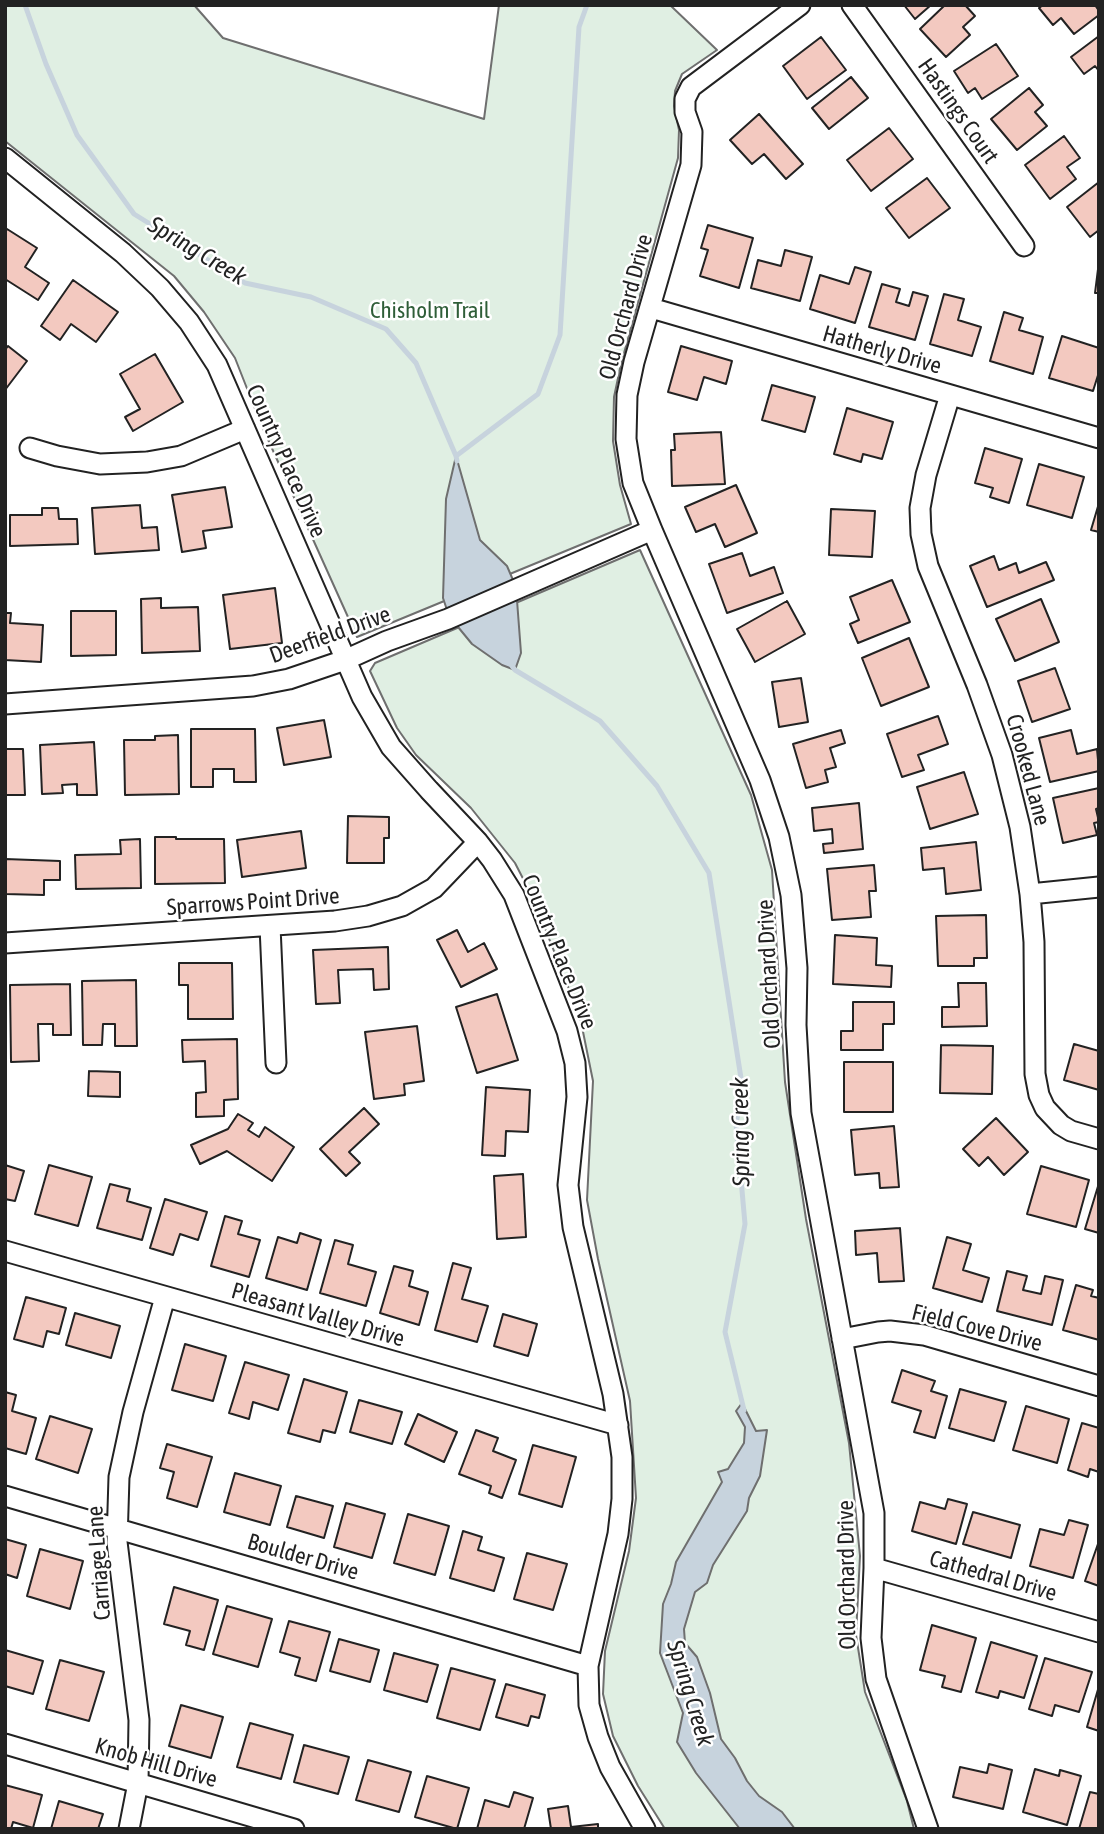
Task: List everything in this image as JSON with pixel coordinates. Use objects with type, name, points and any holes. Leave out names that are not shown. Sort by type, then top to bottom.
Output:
[{"type":"street","name":"Old Orchard Drive","points":[[800,5],[691,86],[685,99],[685,113],[692,132],[691,164],[634,362],[627,395],[626,439],[633,483],[760,780],[779,837],[791,895],[797,968],[796,1025],[801,1113],[874,1513],[871,1638],[876,1679],[928,1829]]},
{"type":"street","name":"Hastings Court","points":[[852,5],[1024,246]]},
{"type":"street","name":"Country Place Drive","points":[[5,158],[124,253],[160,288],[189,322],[217,365],[362,698],[391,747],[478,842],[514,895],[567,1031],[575,1063],[577,1097],[568,1185],[573,1227],[613,1394],[622,1457],[622,1499],[618,1534],[588,1666],[589,1705],[610,1767],[645,1829]]},
{"type":"street","name":"Hatherly Drive","points":[[651,309],[1099,438]]},
{"type":"street","name":"Crooked Lane","points":[[950,395],[926,475],[920,508],[921,534],[928,566],[977,685],[1002,755],[1020,827],[1034,942],[1035,1074],[1039,1095],[1045,1108],[1061,1125],[1071,1131],[1099,1139]]},
{"type":"street","points":[[30,448],[100,464],[147,462],[181,456],[245,429]]},
{"type":"street","name":"Deerfield Drive","points":[[5,704],[253,686],[289,679],[448,619],[652,530]]},
{"type":"street","name":"Sparrows Point Drive","points":[[5,943],[270,926],[368,916],[402,906],[434,888],[478,842]]},
{"type":"street","points":[[1030,894],[1099,887]]},
{"type":"street","points":[[270,926],[276,1063]]},
{"type":"street","name":"Pleasant Valley Drive","points":[[5,1251],[618,1425]]},
{"type":"street","name":"Carriage Lane","points":[[129,1829],[138,1783],[139,1720],[117,1542],[119,1477],[133,1412],[165,1297]]},
{"type":"street","name":"Field Cove Drive","points":[[842,1339],[890,1331],[924,1335],[1099,1386]]},
{"type":"street","name":"Boulder Drive","points":[[5,1496],[588,1666]]},
{"type":"street","name":"Cathedral Drive","points":[[874,1568],[1099,1632]]},
{"type":"street","name":"Knob Hill Drive","points":[[5,1744],[293,1829]]},
{"type":"green space","name":"Chisholm Trail","points":[[5,5],[194,5],[223,38],[484,119],[499,5],[670,5],[717,50],[682,74],[675,91],[674,106],[679,130],[678,158],[614,397],[613,441],[620,485],[631,524],[357,637],[261,424],[235,358],[204,312],[174,276],[5,141]]},
{"type":"green space","points":[[640,550],[751,795],[772,870],[785,1082],[806,1219],[849,1443],[860,1556],[856,1635],[865,1692],[907,1801],[914,1829],[665,1829],[638,1786],[613,1736],[603,1694],[605,1651],[629,1551],[636,1498],[630,1401],[587,1200],[593,1081],[580,1017],[533,898],[515,863],[471,808],[416,755],[397,728],[370,671],[375,663]]},
{"type":"water","points":[[456,456],[480,540],[507,566],[516,587],[521,653],[515,670],[502,665],[472,644],[449,616],[443,598],[446,499]]},
{"type":"water","points":[[742,1403],[756,1431],[767,1430],[760,1476],[749,1498],[747,1511],[713,1565],[707,1583],[695,1592],[684,1629],[685,1643],[697,1657],[710,1693],[721,1739],[759,1796],[782,1812],[795,1829],[740,1829],[696,1773],[677,1742],[683,1713],[660,1653],[663,1604],[676,1562],[722,1482],[718,1472],[728,1469],[744,1443],[745,1427],[736,1411]]},
{"type":"building","points":[[904,5],[931,5],[915,19]]},
{"type":"building","points":[[945,5],[965,5],[975,16],[963,27],[970,35],[946,57],[920,29]]},
{"type":"building","points":[[1043,5],[1095,5],[1099,15],[1074,34],[1061,18],[1053,25],[1039,8]]},
{"type":"building","points":[[1099,36],[1099,71],[1095,66],[1084,74],[1071,57]]},
{"type":"building","points":[[821,37],[846,70],[807,99],[783,66]]},
{"type":"building","points":[[996,44],[1018,76],[982,99],[975,88],[968,93],[954,71]]},
{"type":"building","points":[[851,77],[868,98],[829,129],[812,108]]},
{"type":"building","points":[[1029,88],[1043,105],[1035,112],[1047,126],[1017,150],[991,119]]},
{"type":"building","points":[[759,114],[803,164],[786,179],[764,154],[752,164],[730,140]]},
{"type":"building","points":[[889,128],[913,159],[871,191],[847,160]]},
{"type":"building","points":[[1064,136],[1080,158],[1067,167],[1076,179],[1050,199],[1025,165]]},
{"type":"building","points":[[927,178],[950,208],[909,238],[886,208]]},
{"type":"building","points":[[1099,182],[1099,230],[1090,237],[1067,207]]},
{"type":"building","points":[[708,225],[753,238],[739,288],[700,276],[708,250],[701,248]]},
{"type":"building","points":[[7,229],[37,248],[25,267],[49,283],[38,300],[5,279]]},
{"type":"building","points":[[785,250],[812,257],[800,301],[751,288],[758,260],[781,266]]},
{"type":"building","points":[[1099,261],[1099,293],[1095,293]]},
{"type":"building","points":[[855,267],[871,272],[855,323],[810,309],[820,275],[849,284]]},
{"type":"building","points":[[73,280],[118,312],[96,342],[71,324],[60,340],[41,326]]},
{"type":"building","points":[[882,284],[900,289],[896,302],[909,306],[913,292],[928,296],[915,340],[869,327]]},
{"type":"building","points":[[944,294],[964,299],[958,320],[981,327],[972,356],[930,344]]},
{"type":"building","points":[[1004,312],[1023,318],[1019,330],[1043,337],[1033,374],[990,361]]},
{"type":"building","points":[[1062,336],[1099,348],[1099,372],[1093,391],[1049,378]]},
{"type":"building","points":[[8,346],[27,361],[5,390],[5,350]]},
{"type":"building","points":[[681,346],[732,361],[726,384],[704,377],[697,400],[668,392]]},
{"type":"building","points":[[155,354],[183,402],[133,431],[125,417],[140,409],[120,374]]},
{"type":"building","points":[[772,385],[815,397],[805,432],[762,420]]},
{"type":"building","points":[[847,408],[893,422],[882,459],[863,454],[861,462],[834,454]]},
{"type":"building","points":[[721,432],[725,484],[672,486],[671,450],[675,450],[674,434]]},
{"type":"building","points":[[985,448],[1022,459],[1009,503],[990,497],[993,488],[975,483]]},
{"type":"building","points":[[1039,464],[1084,477],[1072,518],[1027,505]]},
{"type":"building","points":[[736,485],[757,533],[725,547],[715,524],[696,532],[685,507]]},
{"type":"building","points":[[225,487],[232,527],[203,531],[206,548],[182,552],[172,495]]},
{"type":"building","points":[[1099,503],[1099,532],[1091,530]]},
{"type":"building","points":[[140,505],[142,528],[157,527],[159,550],[95,554],[92,508]]},
{"type":"building","points":[[42,508],[58,508],[59,519],[77,519],[78,544],[10,546],[10,515],[42,515]]},
{"type":"building","points":[[831,509],[875,511],[872,557],[829,555]]},
{"type":"building","points":[[742,553],[750,576],[774,567],[783,593],[727,613],[709,564]]},
{"type":"building","points":[[994,556],[999,570],[1016,563],[1019,573],[1046,562],[1054,580],[987,607],[970,566]]},
{"type":"building","points":[[892,580],[910,622],[858,643],[850,624],[859,620],[850,597]]},
{"type":"building","points":[[275,588],[282,643],[230,649],[223,595]]},
{"type":"building","points":[[161,598],[161,608],[198,607],[200,651],[142,653],[141,599]]},
{"type":"building","points":[[1041,599],[1059,642],[1015,661],[996,619]]},
{"type":"building","points":[[787,601],[805,634],[755,662],[737,629]]},
{"type":"building","points":[[71,611],[116,611],[116,655],[71,656]]},
{"type":"building","points":[[5,613],[11,613],[10,623],[43,625],[41,662],[5,660]]},
{"type":"building","points":[[909,638],[929,687],[881,706],[862,658]]},
{"type":"building","points":[[1055,668],[1070,709],[1032,722],[1018,681]]},
{"type":"building","points":[[801,678],[808,722],[779,727],[772,682]]},
{"type":"building","points":[[938,716],[948,744],[918,755],[924,770],[902,777],[887,734]]},
{"type":"building","points":[[324,720],[331,757],[284,765],[277,728]]},
{"type":"building","points":[[191,729],[255,729],[256,782],[234,782],[234,769],[213,769],[213,787],[191,787]]},
{"type":"building","points":[[841,730],[845,743],[830,748],[836,767],[825,770],[828,782],[806,788],[793,744]]},
{"type":"building","points":[[1071,730],[1077,754],[1097,749],[1099,771],[1050,782],[1039,738]]},
{"type":"building","points":[[178,735],[179,794],[125,795],[124,740],[155,740],[155,736]]},
{"type":"building","points":[[94,742],[97,795],[77,795],[77,784],[62,785],[63,793],[42,794],[40,745]]},
{"type":"building","points":[[5,749],[23,749],[25,795],[5,795]]},
{"type":"building","points":[[964,772],[978,814],[930,829],[917,787]]},
{"type":"building","points":[[1099,788],[1099,808],[1096,809],[1099,822],[1094,823],[1097,835],[1063,843],[1053,798]]},
{"type":"building","points":[[859,803],[863,849],[824,853],[823,844],[833,843],[832,829],[814,831],[812,808]]},
{"type":"building","points":[[348,816],[389,817],[389,838],[384,838],[384,863],[347,863]]},
{"type":"building","points":[[301,831],[306,868],[242,877],[237,840]]},
{"type":"building","points":[[155,837],[224,839],[225,883],[155,884]]},
{"type":"building","points":[[140,839],[141,888],[76,889],[75,855],[121,854],[120,840]]},
{"type":"building","points":[[976,842],[981,890],[946,894],[944,868],[923,870],[921,848]]},
{"type":"building","points":[[5,859],[60,861],[60,880],[44,880],[44,895],[5,894]]},
{"type":"building","points":[[874,865],[876,891],[869,891],[871,917],[832,920],[827,869]]},
{"type":"building","points":[[986,915],[987,958],[974,958],[974,966],[938,966],[936,916]]},
{"type":"building","points":[[457,930],[468,952],[484,943],[497,969],[461,987],[437,940]]},
{"type":"building","points":[[835,935],[877,938],[876,965],[892,966],[891,987],[833,984]]},
{"type":"building","points":[[388,947],[389,989],[374,990],[373,969],[338,970],[340,1003],[316,1004],[313,950]]},
{"type":"building","points":[[179,963],[232,963],[233,1019],[188,1019],[188,985],[179,985]]},
{"type":"building","points":[[136,980],[137,1046],[115,1046],[115,1024],[103,1024],[102,1045],[83,1045],[82,981]]},
{"type":"building","points":[[958,983],[986,983],[987,1026],[942,1027],[942,1007],[959,1007]]},
{"type":"building","points":[[70,984],[71,1035],[53,1035],[53,1024],[38,1024],[39,1061],[11,1062],[10,985]]},
{"type":"building","points":[[497,994],[518,1060],[477,1073],[456,1007]]},
{"type":"building","points":[[853,1002],[894,1002],[894,1024],[883,1024],[883,1050],[841,1050],[841,1031],[853,1031]]},
{"type":"building","points":[[417,1026],[424,1081],[404,1084],[405,1095],[374,1099],[365,1032]]},
{"type":"building","points":[[237,1039],[238,1099],[224,1100],[224,1116],[196,1117],[196,1093],[206,1092],[205,1061],[183,1062],[182,1040]]},
{"type":"building","points":[[1074,1044],[1099,1051],[1099,1090],[1064,1080]]},
{"type":"building","points":[[941,1045],[993,1046],[992,1094],[940,1093]]},
{"type":"building","points":[[844,1062],[893,1062],[893,1112],[844,1112]]},
{"type":"building","points":[[89,1071],[120,1072],[120,1097],[88,1096]]},
{"type":"building","points":[[486,1087],[530,1090],[528,1132],[506,1131],[505,1156],[482,1155]]},
{"type":"building","points":[[364,1108],[379,1124],[349,1152],[360,1163],[346,1176],[320,1149]]},
{"type":"building","points":[[238,1114],[253,1123],[248,1130],[259,1137],[265,1127],[294,1147],[272,1181],[227,1151],[200,1164],[191,1145],[228,1129]]},
{"type":"building","points":[[996,1118],[1028,1152],[1004,1175],[988,1157],[979,1166],[963,1149]]},
{"type":"building","points":[[894,1126],[899,1187],[880,1188],[879,1173],[855,1175],[851,1130]]},
{"type":"building","points":[[5,1165],[24,1171],[15,1201],[5,1199]]},
{"type":"building","points":[[49,1165],[92,1177],[78,1226],[35,1214]]},
{"type":"building","points":[[1041,1166],[1089,1180],[1076,1227],[1027,1214]]},
{"type":"building","points":[[523,1174],[526,1237],[497,1239],[494,1176]]},
{"type":"building","points":[[1099,1183],[1099,1233],[1085,1229]]},
{"type":"building","points":[[110,1184],[130,1189],[127,1201],[151,1208],[142,1240],[97,1228]]},
{"type":"building","points":[[165,1199],[207,1212],[198,1240],[180,1234],[173,1255],[150,1248]]},
{"type":"building","points":[[225,1216],[242,1221],[238,1234],[260,1240],[249,1277],[211,1266]]},
{"type":"building","points":[[900,1228],[904,1281],[879,1282],[877,1253],[856,1255],[855,1231]]},
{"type":"building","points":[[300,1233],[321,1240],[307,1290],[266,1278],[278,1237],[297,1243]]},
{"type":"building","points":[[947,1237],[971,1244],[963,1270],[989,1278],[982,1302],[933,1288]]},
{"type":"building","points":[[335,1240],[353,1245],[348,1264],[376,1272],[366,1306],[320,1293]]},
{"type":"building","points":[[453,1263],[471,1268],[462,1299],[488,1306],[477,1342],[435,1330]]},
{"type":"building","points":[[394,1266],[413,1271],[409,1286],[428,1292],[419,1325],[380,1313]]},
{"type":"building","points":[[1007,1271],[1027,1276],[1023,1290],[1041,1294],[1045,1276],[1063,1280],[1052,1325],[997,1311]]},
{"type":"building","points":[[1076,1285],[1093,1290],[1091,1296],[1099,1298],[1099,1340],[1063,1330]]},
{"type":"building","points":[[26,1297],[66,1308],[59,1334],[47,1331],[43,1347],[14,1339]]},
{"type":"building","points":[[75,1313],[120,1326],[111,1358],[66,1345]]},
{"type":"building","points":[[503,1314],[537,1324],[528,1356],[494,1346]]},
{"type":"building","points":[[185,1344],[226,1356],[213,1401],[172,1390]]},
{"type":"building","points":[[245,1362],[289,1375],[278,1410],[253,1402],[249,1419],[229,1413]]},
{"type":"building","points":[[902,1370],[935,1381],[931,1391],[947,1396],[935,1438],[914,1432],[921,1411],[892,1402]]},
{"type":"building","points":[[304,1379],[347,1392],[335,1433],[323,1430],[320,1442],[288,1433]]},
{"type":"building","points":[[960,1389],[1006,1402],[994,1441],[949,1428]]},
{"type":"building","points":[[5,1392],[16,1395],[12,1411],[36,1418],[26,1454],[5,1448]]},
{"type":"building","points":[[359,1400],[402,1412],[392,1444],[350,1432]]},
{"type":"building","points":[[1026,1406],[1069,1419],[1057,1463],[1013,1450]]},
{"type":"building","points":[[418,1414],[457,1432],[444,1462],[405,1444]]},
{"type":"building","points":[[50,1416],[92,1429],[78,1473],[36,1459]]},
{"type":"building","points":[[1082,1423],[1099,1428],[1099,1472],[1090,1469],[1088,1477],[1068,1470]]},
{"type":"building","points":[[476,1430],[498,1438],[493,1451],[516,1460],[502,1498],[489,1493],[491,1486],[459,1474]]},
{"type":"building","points":[[167,1444],[212,1457],[197,1507],[167,1498],[174,1472],[160,1468]]},
{"type":"building","points":[[533,1445],[576,1457],[562,1507],[519,1494]]},
{"type":"building","points":[[235,1473],[281,1486],[270,1525],[224,1512]]},
{"type":"building","points":[[296,1496],[333,1506],[324,1538],[287,1527]]},
{"type":"building","points":[[948,1499],[967,1504],[956,1544],[912,1531],[920,1502],[945,1509]]},
{"type":"building","points":[[346,1503],[385,1514],[372,1558],[334,1547]]},
{"type":"building","points":[[973,1512],[1020,1525],[1011,1558],[963,1544]]},
{"type":"building","points":[[408,1514],[449,1526],[435,1575],[394,1563]]},
{"type":"building","points":[[1069,1520],[1088,1525],[1073,1578],[1030,1566],[1040,1529],[1064,1535]]},
{"type":"building","points":[[463,1531],[482,1537],[478,1550],[504,1558],[494,1591],[450,1578]]},
{"type":"building","points":[[5,1539],[26,1545],[17,1578],[5,1574]]},
{"type":"building","points":[[1099,1541],[1099,1586],[1085,1581]]},
{"type":"building","points":[[40,1549],[83,1561],[70,1609],[27,1596]]},
{"type":"building","points":[[527,1553],[567,1564],[553,1610],[514,1599]]},
{"type":"building","points":[[174,1587],[218,1600],[204,1650],[186,1645],[190,1631],[164,1624]]},
{"type":"building","points":[[227,1606],[272,1619],[258,1667],[213,1654]]},
{"type":"building","points":[[289,1621],[330,1632],[316,1681],[295,1675],[300,1658],[280,1652]]},
{"type":"building","points":[[932,1625],[976,1638],[961,1692],[942,1687],[945,1676],[920,1670]]},
{"type":"building","points":[[339,1639],[379,1650],[370,1682],[330,1671]]},
{"type":"building","points":[[991,1642],[1037,1656],[1024,1698],[1000,1691],[998,1698],[976,1692]]},
{"type":"building","points":[[5,1650],[43,1661],[33,1694],[5,1686]]},
{"type":"building","points":[[394,1653],[438,1665],[427,1702],[384,1690]]},
{"type":"building","points":[[1045,1658],[1092,1672],[1079,1712],[1055,1705],[1052,1716],[1029,1709]]},
{"type":"building","points":[[60,1660],[104,1672],[89,1721],[46,1709]]},
{"type":"building","points":[[451,1668],[495,1680],[480,1730],[437,1718]]},
{"type":"building","points":[[506,1684],[545,1695],[539,1718],[531,1716],[528,1726],[496,1717]]},
{"type":"building","points":[[1099,1686],[1099,1731],[1087,1727]]},
{"type":"building","points":[[181,1705],[223,1717],[211,1758],[169,1746]]},
{"type":"building","points":[[250,1723],[293,1735],[281,1779],[237,1767]]},
{"type":"building","points":[[304,1745],[349,1757],[338,1794],[294,1782]]},
{"type":"building","points":[[368,1760],[411,1772],[399,1812],[356,1800]]},
{"type":"building","points":[[989,1764],[1012,1770],[1003,1809],[953,1797],[960,1767],[987,1773]]},
{"type":"building","points":[[1035,1769],[1059,1776],[1060,1770],[1081,1776],[1067,1825],[1023,1812]]},
{"type":"building","points":[[427,1776],[469,1788],[457,1829],[415,1817]]},
{"type":"building","points":[[5,1785],[42,1795],[33,1828],[13,1822],[11,1829],[5,1829]]},
{"type":"building","points":[[514,1792],[533,1798],[524,1829],[477,1829],[485,1800],[509,1807]]},
{"type":"building","points":[[1090,1792],[1099,1794],[1099,1829],[1079,1829]]},
{"type":"building","points":[[59,1801],[103,1814],[98,1829],[51,1829]]},
{"type":"building","points":[[568,1806],[571,1827],[598,1824],[598,1829],[551,1829],[548,1809]]},
{"type":"waterway","name":"Spring Creek","points":[[25,5],[46,64],[77,135],[134,214],[245,283],[311,297],[386,329],[416,363],[457,461]]},
{"type":"waterway","name":"Spring Creek","points":[[456,456],[538,394],[560,335],[579,27],[587,5]]},
{"type":"waterway","name":"Spring Creek","points":[[512,666],[600,721],[657,786],[709,873],[743,1091],[736,1123],[745,1224],[725,1332],[744,1410]]}]
